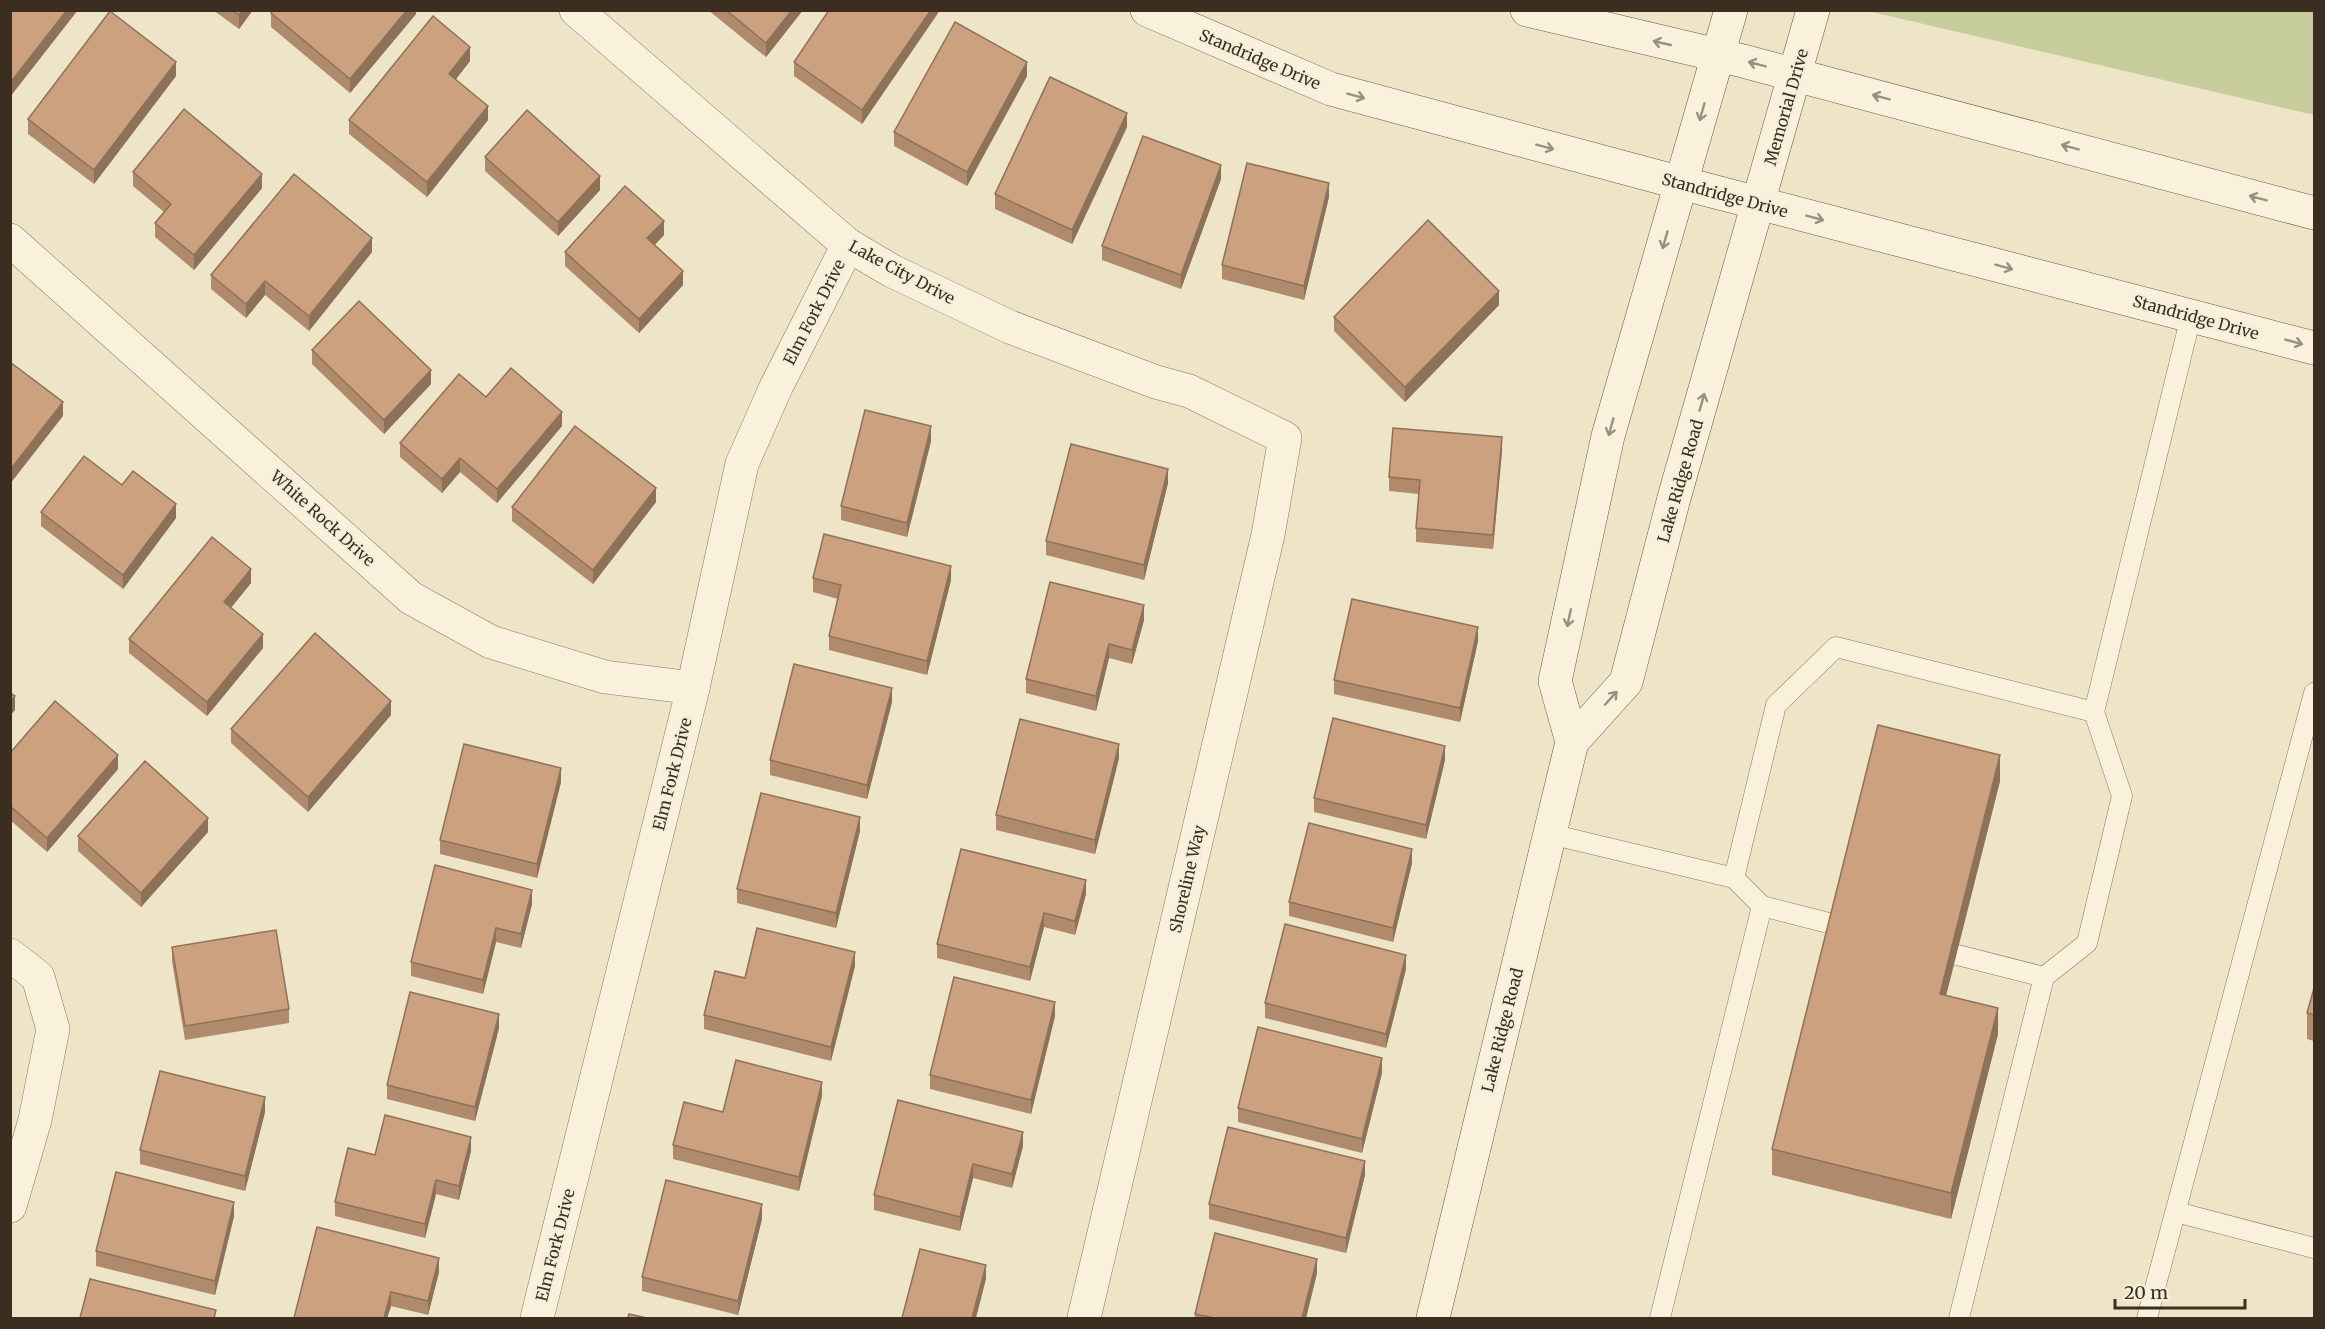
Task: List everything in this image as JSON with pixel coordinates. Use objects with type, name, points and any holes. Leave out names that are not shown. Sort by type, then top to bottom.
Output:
[{"type":"street","name":"Lake City Drive","points":[[576,10],[848,244],[892,271],[1010,327],[1189,391],[1285,438]]},
{"type":"street","name":"Standridge Drive","points":[[1147,10],[1331,90],[2314,348]]},
{"type":"street","points":[[1527,10],[1796,75],[2314,213]]},
{"type":"street","points":[[1681,183],[1731,10]]},
{"type":"street","name":"Memorial Drive","points":[[1758,203],[1813,10]]},
{"type":"street","name":"Lake Ridge Road","points":[[1572,742],[1555,681],[1608,436],[1681,183]]},
{"type":"street","name":"Lake Ridge Road","points":[[1432,1318],[1572,742],[1626,682],[1674,498],[1758,203]]},
{"type":"street","name":"White Rock Drive","points":[[10,240],[411,598],[491,642],[605,677],[693,688]]},
{"type":"street","name":"Elm Fork Drive","points":[[537,1318],[693,688],[742,464],[776,387],[848,244]]},
{"type":"street","name":"Shoreline Way","points":[[1084,1318],[1268,535],[1285,438]]},
{"type":"street","points":[[10,955],[38,977],[53,1029],[35,1120],[10,1206]]},
{"type":"lane","points":[[1959,1318],[2044,977],[2087,943],[2122,796],[2094,712],[2191,316]]},
{"type":"lane","points":[[1734,878],[1776,705],[1836,648],[2094,712]]},
{"type":"lane","points":[[2147,1318],[2314,693]]},
{"type":"lane","points":[[1550,834],[1734,878],[1762,906],[1875,935]]},
{"type":"lane","points":[[1660,1318],[1762,906]]},
{"type":"lane","points":[[1908,943],[2044,977]]},
{"type":"lane","points":[[2176,1212],[2314,1248]]},
{"type":"green space","points":[[1868,11],[2314,11],[2314,115]]},
{"type":"building","points":[[10,10],[67,10],[10,83]]},
{"type":"building","points":[[232,10],[242,10],[239,15]]},
{"type":"building","points":[[273,10],[407,10],[350,79],[271,13]]},
{"type":"building","points":[[726,10],[792,10],[766,43]]},
{"type":"building","points":[[829,10],[931,10],[862,110],[794,62]]},
{"type":"building","points":[[110,11],[176,62],[94,170],[28,119]]},
{"type":"building","points":[[433,16],[470,47],[449,74],[488,106],[427,182],[349,120]]},
{"type":"building","points":[[955,22],[1027,62],[967,172],[894,132]]},
{"type":"building","points":[[1050,77],[1127,113],[1072,230],[995,194]]},
{"type":"building","points":[[184,109],[262,174],[194,255],[155,223],[171,204],[133,172]]},
{"type":"building","points":[[527,110],[600,176],[558,222],[485,157]]},
{"type":"building","points":[[1143,136],[1221,165],[1181,275],[1102,246]]},
{"type":"building","points":[[1247,163],[1329,183],[1304,286],[1222,265]]},
{"type":"building","points":[[294,174],[372,238],[309,316],[265,281],[246,304],[211,275]]},
{"type":"building","points":[[625,186],[664,221],[647,238],[683,271],[639,319],[565,252]]},
{"type":"building","points":[[1428,220],[1499,291],[1405,387],[1334,317]]},
{"type":"building","points":[[359,301],[431,370],[384,420],[312,350]]},
{"type":"building","points":[[10,362],[63,402],[10,470]]},
{"type":"building","points":[[511,368],[562,412],[497,489],[460,458],[442,479],[400,443],[459,374],[486,397]]},
{"type":"building","points":[[865,410],[931,426],[907,523],[841,506]]},
{"type":"building","points":[[575,426],[656,488],[593,570],[512,507]]},
{"type":"building","points":[[1393,428],[1502,437],[1493,535],[1416,528],[1420,480],[1389,477]]},
{"type":"building","points":[[1071,444],[1168,469],[1144,565],[1046,541]]},
{"type":"building","points":[[84,456],[122,485],[133,471],[176,504],[123,575],[41,512]]},
{"type":"building","points":[[824,534],[951,566],[927,661],[829,636],[841,585],[813,578]]},
{"type":"building","points":[[212,537],[251,569],[224,602],[263,634],[207,702],[129,639]]},
{"type":"building","points":[[1050,582],[1144,605],[1132,650],[1109,644],[1096,696],[1026,679]]},
{"type":"building","points":[[1352,599],[1478,627],[1460,708],[1334,680]]},
{"type":"building","points":[[315,633],[391,701],[308,797],[231,729]]},
{"type":"building","points":[[794,664],[892,688],[867,785],[770,760]]},
{"type":"building","points":[[55,701],[118,755],[47,838],[10,806],[10,753]]},
{"type":"building","points":[[1333,718],[1445,746],[1426,825],[1314,798]]},
{"type":"building","points":[[1020,719],[1119,744],[1095,840],[996,815]]},
{"type":"building","points":[[1878,725],[2000,755],[1940,994],[1998,1008],[1951,1193],[1772,1149]]},
{"type":"building","points":[[464,744],[561,768],[537,864],[440,840]]},
{"type":"building","points":[[145,761],[208,818],[141,893],[78,836]]},
{"type":"building","points":[[761,793],[860,817],[836,913],[737,889]]},
{"type":"building","points":[[1309,823],[1412,849],[1393,928],[1289,902]]},
{"type":"building","points":[[961,849],[1086,880],[1075,921],[1044,913],[1030,967],[937,944]]},
{"type":"building","points":[[435,865],[532,890],[521,934],[496,928],[483,980],[411,962]]},
{"type":"building","points":[[1285,924],[1406,955],[1386,1034],[1265,1003]]},
{"type":"building","points":[[757,928],[855,952],[831,1047],[704,1015],[715,971],[745,978]]},
{"type":"building","points":[[276,930],[289,1009],[185,1026],[172,947]]},
{"type":"building","points":[[954,977],[1055,1002],[1031,1100],[930,1075]]},
{"type":"building","points":[[2314,988],[2314,1015],[2307,1013]]},
{"type":"building","points":[[410,992],[499,1014],[475,1107],[387,1085]]},
{"type":"building","points":[[1258,1027],[1382,1058],[1362,1139],[1238,1108]]},
{"type":"building","points":[[736,1060],[822,1082],[799,1177],[673,1145],[684,1102],[723,1112]]},
{"type":"building","points":[[160,1071],[265,1097],[245,1176],[140,1150]]},
{"type":"building","points":[[898,1100],[1023,1132],[1012,1174],[973,1164],[960,1217],[874,1195]]},
{"type":"building","points":[[385,1115],[471,1137],[459,1186],[436,1180],[425,1224],[335,1202],[348,1148],[375,1155]]},
{"type":"building","points":[[1228,1127],[1365,1161],[1346,1238],[1209,1204]]},
{"type":"building","points":[[116,1172],[234,1202],[215,1281],[96,1251]]},
{"type":"building","points":[[666,1180],[762,1204],[738,1301],[642,1277]]},
{"type":"building","points":[[317,1227],[439,1258],[428,1301],[391,1292],[384,1318],[294,1318]]},
{"type":"building","points":[[1215,1233],[1317,1259],[1302,1318],[1215,1318],[1195,1314]]},
{"type":"building","points":[[920,1249],[986,1265],[972,1318],[902,1318]]},
{"type":"building","points":[[90,1279],[216,1310],[214,1318],[80,1318]]},
{"type":"building","points":[[629,1314],[647,1318],[628,1318]]}]
